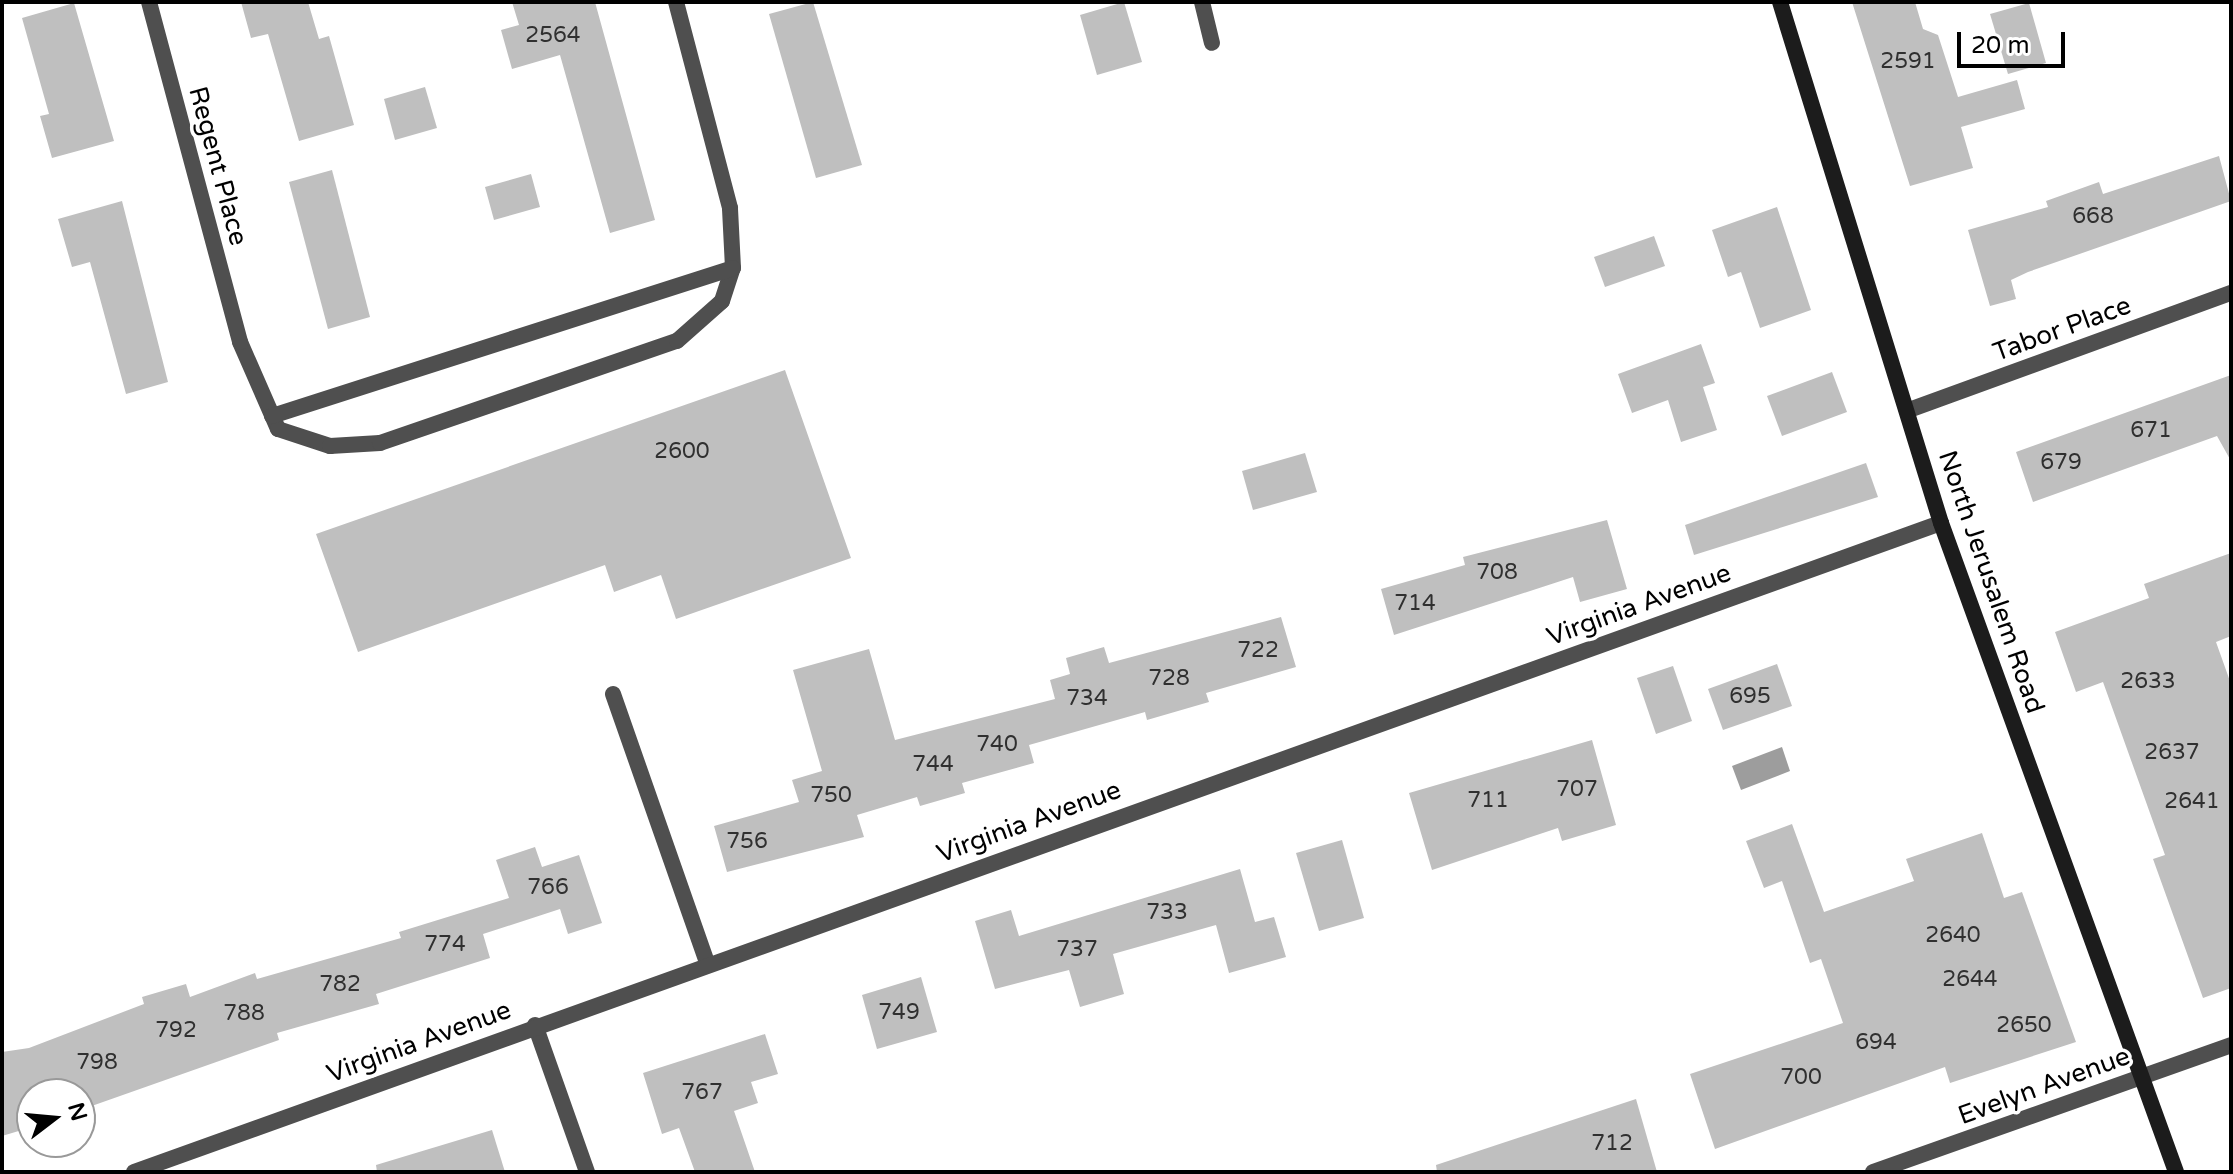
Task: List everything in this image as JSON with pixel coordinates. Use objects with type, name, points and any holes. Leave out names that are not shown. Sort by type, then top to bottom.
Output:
[{"type":"main road","name":"North Jerusalem Road","points":[[1780,2],[1909,410],[1941,523],[2176,1172]]},
{"type":"street","name":"Regent Place","points":[[149,2],[240,342],[272,416]]},
{"type":"street","points":[[676,2],[730,208],[733,268],[722,301],[677,341],[395,438],[330,446],[278,429],[272,416],[733,268]]},
{"type":"street","points":[[1202,2],[1212,43]]},
{"type":"street","name":"Tabor Place","points":[[1909,410],[2231,293]]},
{"type":"street","name":"Virginia Avenue","points":[[134,1172],[707,962],[1941,523]]},
{"type":"street","points":[[613,694],[707,962]]},
{"type":"street","points":[[535,1025],[587,1172]]},
{"type":"street","name":"Evelyn Avenue","points":[[1873,1172],[2231,1045]]},
{"type":"shaded area","points":[[1782,747],[1790,771],[1741,790],[1732,766]]},
{"type":"building","points":[[241,2],[308,2],[319,39],[329,36],[354,125],[299,141],[268,34],[251,38]]},
{"type":"building","points":[[512,2],[595,2],[655,220],[610,233],[560,55],[512,69],[501,30],[519,25]]},
{"type":"building","points":[[813,2],[862,165],[816,178],[769,14]]},
{"type":"building","points":[[1124,2],[1142,62],[1097,75],[1080,15]]},
{"type":"building","points":[[1852,2],[1915,2],[1923,29],[1938,35],[1958,97],[2017,80],[2025,109],[1961,127],[1973,168],[1910,186]]},
{"type":"building","points":[[74,3],[114,141],[52,158],[40,116],[49,114],[22,18]]},
{"type":"building","points":[[2029,3],[2046,63],[2008,74],[1990,14]]},
{"type":"building","points":[[425,87],[437,128],[395,140],[384,99]]},
{"type":"building","points":[[2219,156],[2231,201],[2028,272],[2011,280],[2016,299],[1990,306],[1968,230],[2048,207],[2046,201],[2099,182],[2103,194]]},
{"type":"building","points":[[332,170],[370,317],[328,329],[289,182]]},
{"type":"building","points":[[531,174],[540,207],[494,220],[485,187]]},
{"type":"building","points":[[122,201],[168,382],[126,394],[90,262],[72,267],[58,219]]},
{"type":"building","points":[[1777,207],[1811,310],[1760,328],[1741,272],[1728,277],[1712,230]]},
{"type":"building","points":[[1654,236],[1665,266],[1605,287],[1594,257]]},
{"type":"building","points":[[1701,344],[1715,383],[1703,387],[1717,430],[1681,442],[1668,400],[1632,413],[1618,374]]},
{"type":"building","points":[[785,370],[851,558],[676,619],[661,575],[614,592],[605,565],[358,652],[316,534]]},
{"type":"building","points":[[1832,372],[1847,412],[1782,436],[1767,396]]},
{"type":"building","points":[[2231,375],[2231,461],[2217,436],[2033,502],[2016,452]]},
{"type":"building","points":[[1305,453],[1317,492],[1253,510],[1242,471]]},
{"type":"building","points":[[1866,463],[1878,497],[1694,555],[1685,525]]},
{"type":"building","points":[[1607,520],[1627,589],[1580,602],[1573,577],[1394,635],[1381,589],[1465,565],[1463,557]]},
{"type":"building","points":[[2231,553],[2231,636],[2216,642],[2231,684],[2231,988],[2203,998],[2153,859],[2165,855],[2103,682],[2076,692],[2055,632],[2149,598],[2144,584]]},
{"type":"building","points":[[1281,617],[1296,667],[1206,693],[1209,702],[1147,720],[1145,712],[1029,745],[1034,763],[962,783],[965,793],[920,806],[917,797],[857,815],[864,837],[727,872],[714,826],[799,802],[792,780],[822,771],[793,670],[869,649],[895,740],[1055,699],[1050,680],[1070,674],[1066,658],[1104,647],[1109,663]]},
{"type":"building","points":[[1777,664],[1792,706],[1723,730],[1708,689]]},
{"type":"building","points":[[1673,666],[1692,721],[1656,734],[1637,678]]},
{"type":"building","points":[[1592,740],[1616,825],[1562,841],[1558,828],[1432,870],[1409,793]]},
{"type":"building","points":[[1792,824],[1824,912],[1914,881],[1906,859],[1982,833],[2004,898],[2022,892],[2076,1042],[1950,1083],[1945,1067],[1715,1149],[1690,1074],[1843,1023],[1821,959],[1810,963],[1782,881],[1764,888],[1746,841]]},
{"type":"building","points":[[1342,840],[1364,918],[1319,931],[1296,853]]},
{"type":"building","points":[[535,847],[542,867],[579,855],[602,923],[568,934],[560,909],[483,934],[490,958],[376,994],[379,1004],[277,1033],[279,1040],[96,1104],[96,1078],[16,1078],[16,1132],[2,1136],[2,1052],[29,1048],[144,1004],[142,997],[186,984],[190,997],[255,973],[257,979],[401,938],[399,932],[509,898],[496,860]]},
{"type":"building","points":[[1240,869],[1255,922],[1274,917],[1286,957],[1229,973],[1216,925],[1113,954],[1124,994],[1080,1007],[1069,970],[995,989],[975,921],[1011,910],[1019,936]]},
{"type":"building","points":[[921,977],[937,1032],[877,1049],[862,995]]},
{"type":"building","points":[[765,1034],[778,1074],[751,1082],[758,1103],[734,1111],[755,1172],[695,1172],[679,1128],[662,1134],[643,1073]]},
{"type":"building","points":[[1636,1099],[1657,1172],[1437,1172],[1436,1165]]},
{"type":"building","points":[[492,1130],[505,1172],[377,1172],[376,1165]]}]
